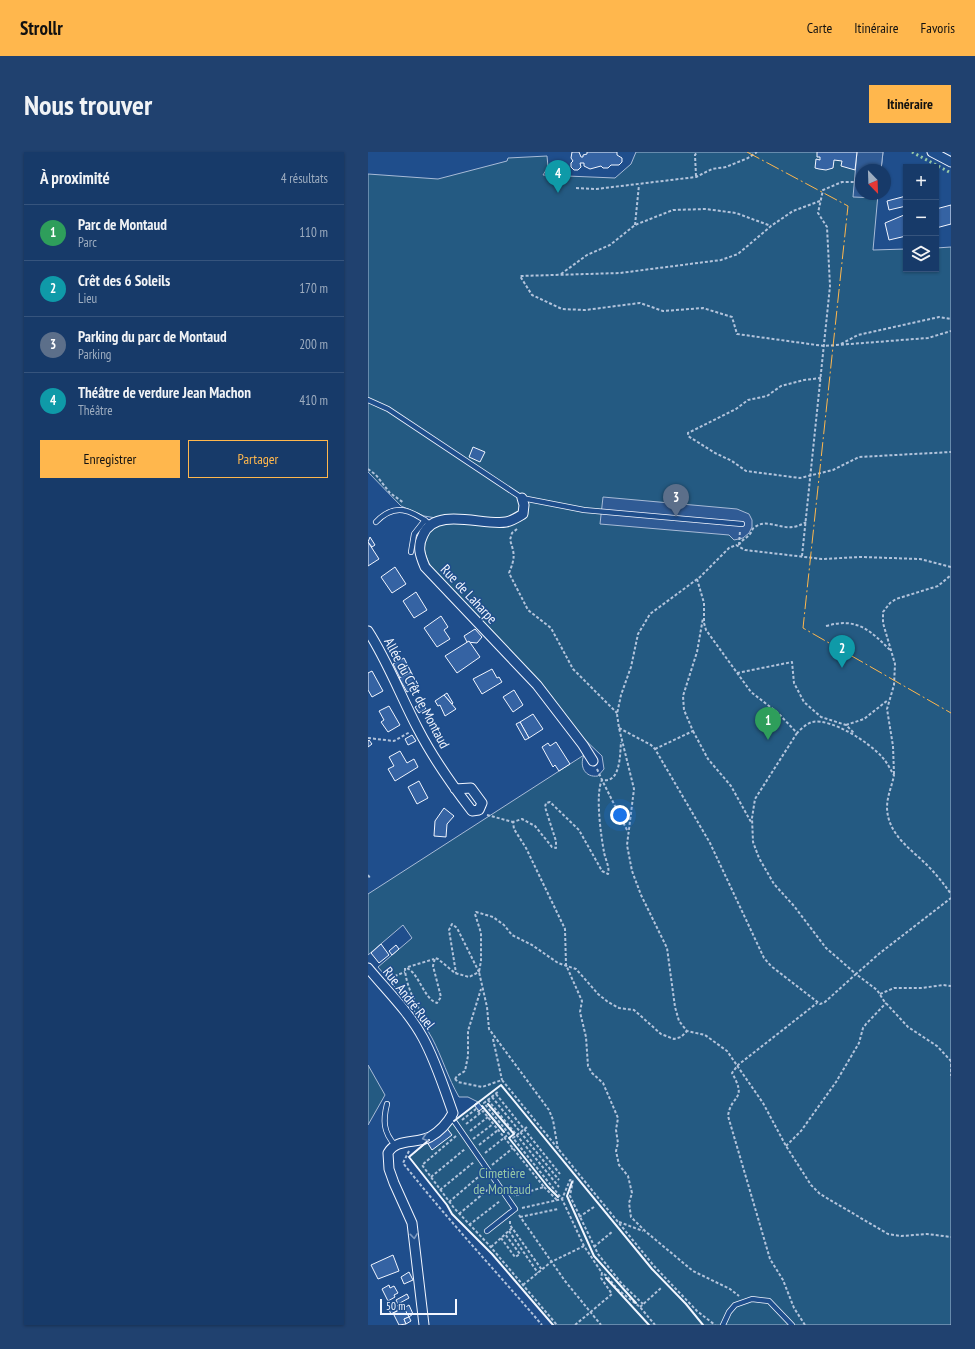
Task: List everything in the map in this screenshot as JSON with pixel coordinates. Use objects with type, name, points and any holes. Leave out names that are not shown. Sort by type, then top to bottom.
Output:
[{"type":"street","points":[[932,152],[951,162]]},
{"type":"street","points":[[427,522],[440,520],[506,522],[523,514],[524,505],[522,498]]},
{"type":"street","name":"Rue de Laharpe","points":[[427,522],[420,542],[420,554],[425,567],[537,685],[584,745],[593,761]]},
{"type":"street","name":"Allée du Crêt de Montaud","points":[[368,631],[380,650],[417,728],[455,789],[472,811],[479,810]]},
{"type":"street","points":[[455,789],[471,788],[482,803],[479,810]]},
{"type":"street","name":"Rue André Ruel","points":[[368,968],[409,1016],[423,1038],[453,1113]]},
{"type":"street","points":[[424,1325],[412,1223],[394,1183],[388,1158],[390,1148],[395,1145],[429,1138],[449,1121],[453,1113]]},
{"type":"lane","points":[[368,400],[388,409],[522,498],[584,510],[742,524]]},
{"type":"lane","points":[[376,522],[389,511],[409,511],[427,522],[414,534],[411,552]]},
{"type":"lane","points":[[387,1104],[384,1117],[384,1126],[388,1137],[395,1145]]},
{"type":"lane","points":[[453,1113],[456,1124],[515,1209],[487,1231]]},
{"type":"lane","points":[[723,1325],[729,1312],[742,1302],[752,1299],[770,1301],[792,1325]]},
{"type":"path","points":[[696,176],[695,155],[697,152]]},
{"type":"path","points":[[576,188],[596,189],[638,185],[696,176],[712,169],[726,166],[748,158],[757,152]]},
{"type":"path","points":[[802,556],[830,286],[828,227],[818,213],[823,190],[842,182],[855,182]]},
{"type":"path","points":[[635,225],[638,185]]},
{"type":"path","points":[[820,201],[793,211],[771,226],[738,254],[721,260],[620,273],[520,276],[532,295],[562,309],[584,310],[640,302],[663,311],[703,308],[732,317],[737,334],[824,346],[928,338],[951,331]]},
{"type":"path","points":[[560,275],[587,255],[610,245],[635,225],[673,210],[706,209],[736,213],[771,226]]},
{"type":"path","points":[[840,344],[858,335],[910,323],[939,317],[951,319]]},
{"type":"path","points":[[820,378],[804,380],[781,386],[766,396],[748,400],[736,409],[698,427],[688,433],[688,436],[714,453],[732,461],[746,471],[800,478],[832,470],[859,458],[951,452]]},
{"type":"path","points":[[368,469],[376,474],[390,493],[402,500],[409,511]]},
{"type":"path","points":[[806,522],[799,527],[791,528],[767,523],[754,527],[750,534],[738,545],[729,548],[697,579],[656,609],[641,627],[617,714],[634,789],[627,845],[632,871],[641,895],[664,939],[672,974],[677,1014],[681,1024],[687,1031],[704,1035],[718,1043],[738,1065],[763,1103],[786,1146],[814,1190],[881,1231],[894,1236],[921,1234],[951,1237]]},
{"type":"path","points":[[522,524],[512,533],[510,540],[515,553],[514,561],[509,573],[516,589],[528,610],[551,628],[572,669],[617,714]]},
{"type":"path","points":[[738,545],[742,524]]},
{"type":"path","points":[[738,545],[745,550],[822,559],[861,557],[920,559],[951,567]]},
{"type":"path","points":[[951,575],[938,586],[896,599],[886,607],[883,612],[883,623],[892,652],[895,677],[887,709],[893,746],[894,775],[889,792],[887,809],[892,827],[902,842],[928,867],[951,894]]},
{"type":"path","points":[[697,579],[704,603],[706,630],[751,692],[778,713],[797,733]]},
{"type":"path","points":[[704,615],[696,656],[683,696],[684,710],[708,759],[731,786],[752,823]]},
{"type":"path","points":[[826,626],[835,624],[859,625],[875,635],[892,652]]},
{"type":"path","points":[[737,673],[792,662],[794,683],[804,702],[821,717],[846,725],[854,734],[884,758],[894,775]]},
{"type":"path","points":[[846,725],[864,719],[889,699]]},
{"type":"path","points":[[854,734],[836,726],[814,722],[808,724],[797,733],[758,791],[754,804],[752,823],[756,850],[774,884],[794,906],[826,948],[880,994],[886,1003],[908,1027],[936,1046],[951,1060],[951,1076]]},
{"type":"path","points":[[368,738],[394,741],[417,728]]},
{"type":"path","points":[[619,728],[651,745],[655,749],[710,843],[764,958],[771,966],[817,1003]]},
{"type":"path","points":[[655,749],[693,731]]},
{"type":"path","points":[[602,780],[610,780],[616,772],[622,740]]},
{"type":"path","points":[[593,761],[628,831]]},
{"type":"path","points":[[479,810],[489,816],[513,822],[522,819],[529,822],[552,847],[556,848],[556,841],[544,808],[548,802],[553,804],[579,830],[602,871],[608,874],[610,871],[605,856],[601,832],[599,792],[602,780]]},
{"type":"path","points":[[513,822],[514,829],[526,848],[565,928],[566,965],[582,1000],[580,1012],[586,1036],[588,1066],[603,1083],[618,1118],[616,1130],[618,1144],[616,1151],[619,1165],[628,1176],[632,1193],[629,1204],[631,1217],[644,1231],[693,1271],[730,1289],[742,1302]]},
{"type":"path","points":[[805,1325],[794,1308],[783,1280],[770,1258],[729,1119],[729,1112],[740,1094],[738,1082],[732,1073],[738,1065],[817,1003],[820,1004],[825,1002],[880,953],[951,898]]},
{"type":"path","points":[[479,972],[481,961],[481,933],[475,914],[478,911],[493,917],[504,925],[512,935],[532,945],[558,963],[578,970],[598,994],[608,1002],[619,1008],[634,1010],[666,1037],[677,1038],[687,1031]]},
{"type":"path","points":[[456,973],[449,930],[452,924],[457,928],[479,972],[487,1007],[488,1025],[493,1038],[502,1080],[674,1288],[697,1311],[715,1325]]},
{"type":"path","points":[[406,967],[435,958],[456,973],[469,977],[479,972]]},
{"type":"path","points":[[406,967],[412,971],[431,1000],[437,1003],[440,1001],[441,997],[433,966],[435,958]]},
{"type":"path","points":[[406,967],[405,972],[416,1003],[427,1019],[427,1030],[423,1038]]},
{"type":"path","points":[[386,976],[391,979],[405,972]]},
{"type":"path","points":[[880,994],[894,988],[922,988],[943,985],[951,986]]},
{"type":"path","points":[[482,989],[468,1031],[468,1056],[465,1071],[455,1079],[458,1082],[482,1087],[502,1080]]},
{"type":"path","points":[[786,1146],[801,1131],[836,1082],[859,1043],[863,1028],[886,1003]]},
{"type":"path","points":[[493,1038],[519,1068],[547,1106],[553,1120],[558,1149]]},
{"type":"path","points":[[440,1190],[509,1134],[484,1103],[499,1091]]},
{"type":"path","points":[[496,1094],[560,1174]]},
{"type":"path","points":[[492,1096],[559,1180]]},
{"type":"path","points":[[488,1100],[559,1187]]},
{"type":"path","points":[[456,1124],[476,1109],[480,1114]]},
{"type":"path","points":[[556,1200],[483,1111],[462,1132],[422,1165],[459,1214],[491,1246],[557,1325]]},
{"type":"path","points":[[462,1132],[488,1117]]},
{"type":"path","points":[[431,1177],[471,1145],[493,1124]]},
{"type":"path","points":[[528,1127],[513,1138],[562,1199],[584,1246],[602,1273],[607,1276],[617,1289],[640,1307],[655,1325]]},
{"type":"path","points":[[471,1145],[498,1130]]},
{"type":"path","points":[[422,1139],[408,1152],[402,1163],[442,1212],[481,1253],[542,1325]]},
{"type":"path","points":[[449,1202],[512,1148]]},
{"type":"path","points":[[562,1199],[570,1180],[573,1180],[570,1196],[594,1247],[622,1284],[643,1304]]},
{"type":"path","points":[[459,1214],[496,1183]]},
{"type":"path","points":[[469,1225],[506,1197],[544,1187]]},
{"type":"path","points":[[562,1199],[515,1209],[552,1262],[601,1325]]},
{"type":"path","points":[[580,1217],[594,1207]]},
{"type":"path","points":[[520,1218],[558,1209]]},
{"type":"path","points":[[509,1214],[512,1228],[542,1270]]},
{"type":"path","points":[[618,1221],[644,1231]]},
{"type":"path","points":[[491,1246],[512,1228]]},
{"type":"path","points":[[509,1231],[538,1273]]},
{"type":"path","points":[[594,1247],[613,1231]]},
{"type":"path","points":[[501,1238],[515,1257],[520,1254],[505,1234]]},
{"type":"path","points":[[523,1285],[552,1262],[584,1246]]},
{"type":"path","points":[[574,1325],[612,1294],[601,1278],[602,1273]]},
{"type":"path","points":[[640,1307],[661,1288]]},
{"type":"green space","name":"Cimetière de Montaud","points":[[636,152],[883,152],[882,164],[855,164],[855,200],[877,200],[873,250],[903,249],[903,272],[939,272],[939,248],[951,247],[951,1325],[553,1325],[492,1254],[452,1214],[447,1205],[409,1157],[478,1102],[468,1097],[459,1097],[436,1045],[426,1028],[407,1001],[378,967],[412,938],[403,925],[368,955],[368,894],[584,755],[582,763],[584,770],[587,773],[593,776],[598,776],[604,769],[602,756],[581,736],[543,685],[433,570],[428,562],[424,549],[426,538],[436,518],[424,516],[401,506],[368,472],[368,174],[438,179],[507,161],[508,158],[547,156],[548,167],[543,175],[615,178],[631,164]]},
{"type":"green space","points":[[368,1065],[385,1095],[368,1125]]},
{"type":"shaded area","points":[[857,152],[883,152],[882,164],[856,164]]},
{"type":"shaded area","points":[[855,174],[855,197],[853,197]]},
{"type":"shaded area","points":[[603,497],[737,509],[749,514],[752,520],[752,527],[749,533],[743,538],[734,540],[729,535],[600,524]]},
{"type":"building","points":[[572,152],[579,152],[581,157],[583,157],[583,155],[587,154],[587,152],[617,152],[617,155],[622,158],[622,162],[619,165],[611,165],[608,168],[603,168],[601,166],[590,169],[584,166],[584,163],[580,163],[581,167],[578,170],[574,170],[571,167],[571,163],[573,161],[571,158]]},
{"type":"building","points":[[817,152],[857,152],[855,170],[841,166],[842,161],[834,160],[833,168],[826,170],[815,168],[816,159],[820,160],[820,157],[817,157]]},
{"type":"building","points":[[903,197],[903,207],[889,210],[887,201]]},
{"type":"building","points":[[951,205],[951,224],[939,227],[939,208]]},
{"type":"building","points":[[903,215],[903,237],[889,240],[885,223]]},
{"type":"building","points":[[473,447],[485,452],[480,462],[469,457]]},
{"type":"building","points":[[370,537],[375,545],[372,547],[368,542]]},
{"type":"building","points":[[368,542],[379,559],[368,566]]},
{"type":"building","points":[[395,567],[406,584],[392,593],[381,577]]},
{"type":"building","points":[[416,592],[427,610],[414,618],[403,601]]},
{"type":"building","points":[[441,616],[448,627],[444,630],[450,639],[437,647],[424,628]]},
{"type":"building","points":[[475,629],[482,637],[477,643],[467,642],[464,636]]},
{"type":"building","points":[[469,641],[480,657],[457,673],[445,656]]},
{"type":"building","points":[[404,658],[411,672],[400,678],[393,664]]},
{"type":"building","points":[[492,669],[497,678],[499,677],[502,682],[482,694],[473,679]]},
{"type":"building","points":[[372,671],[383,691],[372,697],[368,690],[368,673]]},
{"type":"building","points":[[411,672],[419,686],[407,692],[399,678]]},
{"type":"building","points":[[514,690],[523,705],[513,712],[503,697]]},
{"type":"building","points":[[447,693],[453,703],[452,704],[444,695]]},
{"type":"building","points":[[444,695],[456,709],[445,716],[440,705],[438,706],[435,701]]},
{"type":"building","points":[[422,703],[426,709],[419,713],[415,707]]},
{"type":"building","points":[[389,706],[400,725],[388,732],[381,722],[384,720],[379,711]]},
{"type":"building","points":[[533,714],[543,729],[529,738],[520,722]]},
{"type":"building","points":[[520,722],[529,738],[525,740],[516,724]]},
{"type":"building","points":[[412,735],[416,741],[408,745],[405,739]]},
{"type":"building","points":[[369,740],[372,744],[368,747],[368,741]]},
{"type":"building","points":[[556,742],[570,764],[559,771],[555,765],[553,767],[542,747],[548,743],[550,746]]},
{"type":"building","points":[[400,751],[407,763],[414,759],[418,767],[395,781],[388,769],[394,766],[389,757]]},
{"type":"building","points":[[419,781],[428,798],[417,804],[408,787]]},
{"type":"building","points":[[444,808],[454,816],[447,824],[446,837],[434,836],[435,821]]},
{"type":"building","points":[[381,944],[389,955],[379,963],[371,953]]},
{"type":"building","points":[[396,945],[399,949],[392,955],[389,951]]},
{"type":"building","points":[[478,1102],[483,1108],[479,1111],[474,1105]]},
{"type":"building","points":[[446,1127],[452,1135],[432,1150],[427,1142]]},
{"type":"building","points":[[393,1255],[399,1271],[378,1279],[371,1265]]},
{"type":"building","points":[[409,1272],[413,1280],[404,1284],[401,1277]]},
{"type":"building","points":[[389,1285],[390,1288],[394,1286],[398,1293],[394,1295],[395,1297],[388,1301],[382,1289]]},
{"type":"building","points":[[407,1294],[409,1298],[398,1304],[396,1300]]},
{"type":"building","points":[[399,1305],[402,1308],[391,1314],[389,1310]]},
{"type":"building","points":[[409,1305],[413,1314],[409,1317],[404,1308]]},
{"type":"building","points":[[404,1308],[409,1317],[404,1319],[406,1324],[399,1325],[393,1313]]},
{"type":"building","points":[[409,1317],[411,1321],[406,1324],[404,1319]]},
{"type":"hedge","points":[[912,152],[951,173]]},
{"type":"wall","points":[[454,1121],[501,1085],[652,1269],[686,1304],[703,1325]]},
{"type":"wall","points":[[488,1104],[514,1134],[509,1138],[548,1187],[558,1197]]},
{"type":"wall","points":[[482,1106],[504,1132]]},
{"type":"wall","points":[[429,1140],[409,1157],[447,1205],[452,1214],[492,1254],[553,1325]]},
{"type":"wall","points":[[572,1182],[567,1196],[594,1256],[636,1303]]},
{"type":"wall","points":[[606,1278],[649,1325]]},
{"type":"power","points":[[747,152],[848,206],[803,628],[951,713]]},
{"type":"place","name":"Théâtre de verdure Jean Machon","points":[[558,193]]},
{"type":"place","name":"Parking du parc de Montaud","points":[[676,517]]},
{"type":"place","name":"Crêt des 6 Soleils","points":[[842,668]]},
{"type":"place","name":"Parc de Montaud","points":[[768,740]]}]
